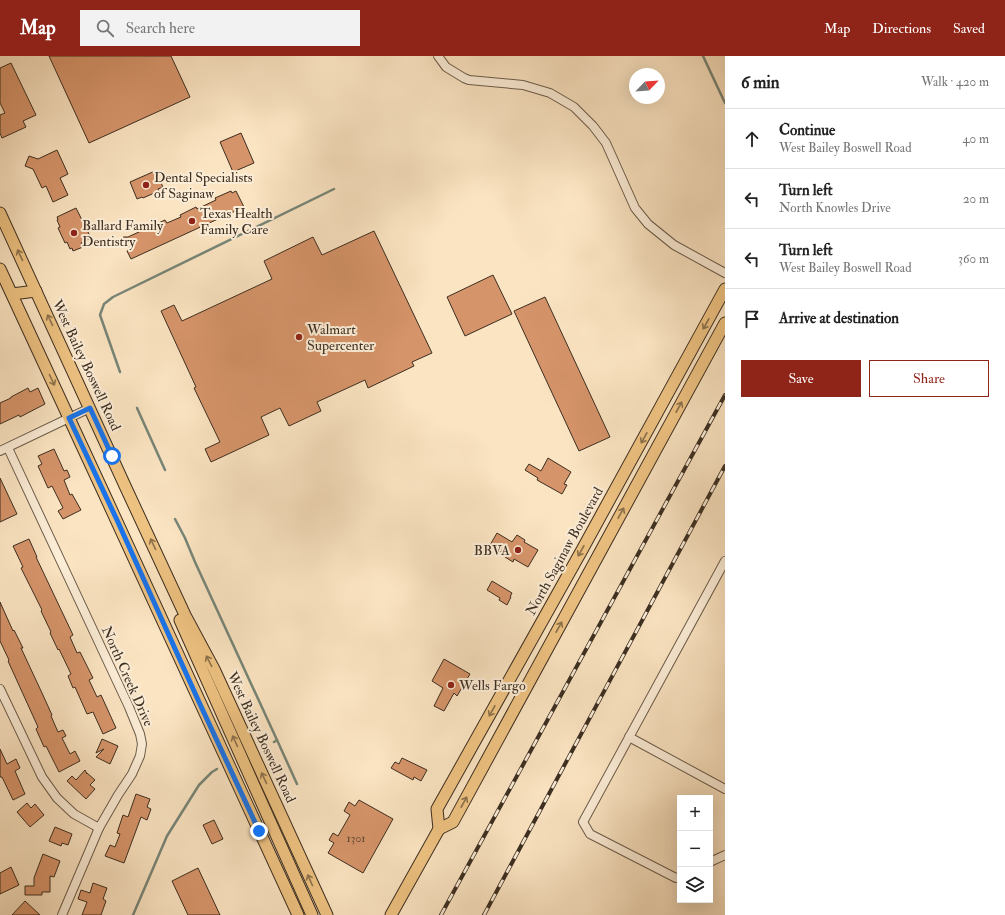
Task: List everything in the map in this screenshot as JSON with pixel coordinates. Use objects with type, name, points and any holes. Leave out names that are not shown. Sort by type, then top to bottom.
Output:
[{"type":"main road","name":"West Bailey Boswell Road","points":[[0,213],[185,615],[217,676],[327,915]]},
{"type":"main road","name":"West Bailey Boswell Road","points":[[0,269],[298,915]]},
{"type":"main road","name":"North Saginaw Boulevard","points":[[439,829],[437,809],[725,290]]},
{"type":"main road","points":[[12,294],[36,291]]},
{"type":"main road","points":[[391,915],[439,829],[453,822],[725,323]]},
{"type":"main road","name":"West Bailey Boswell Road","points":[[166,573],[177,612],[305,915]]},
{"type":"main road","name":"West Bailey Boswell Road","points":[[146,584],[167,616],[312,915]]},
{"type":"street","points":[[438,56],[446,66],[469,80],[523,85],[550,93],[574,107],[593,126],[606,143],[635,208],[648,224],[674,245],[725,273]]},
{"type":"street","points":[[4,449],[90,408]]},
{"type":"street","name":"North Creek Drive","points":[[4,449],[129,707],[140,734],[142,744],[140,756],[132,774],[118,794],[99,828],[62,915]]},
{"type":"street","points":[[677,878],[590,834],[583,822],[725,561]]},
{"type":"street","points":[[0,689],[42,776],[57,798],[74,814],[99,828]]},
{"type":"street","points":[[629,737],[725,789]]},
{"type":"street","points":[[713,861],[725,855]]},
{"type":"building","points":[[49,56],[171,56],[190,97],[89,143]]},
{"type":"building","points":[[11,63],[36,115],[23,121],[26,127],[2,138],[0,133],[0,115],[5,113],[0,103],[0,68]]},
{"type":"building","points":[[241,133],[254,163],[233,172],[220,142]]},
{"type":"building","points":[[57,150],[68,174],[60,178],[68,195],[53,202],[46,186],[42,188],[33,169],[25,166],[29,156],[38,159]]},
{"type":"building","name":"Dental Specialists of Saginaw","points":[[155,171],[163,187],[158,189],[159,191],[137,199],[130,182]]},
{"type":"building","points":[[231,191],[232,193],[236,191],[244,207],[131,259],[127,251],[130,249],[121,243],[123,237],[128,237],[165,220],[167,223],[181,217],[180,215],[196,207],[197,209],[216,200],[215,198]]},
{"type":"building","name":"Ballard Family Dentistry","points":[[76,208],[91,238],[81,243],[83,247],[73,251],[72,248],[70,249],[67,242],[65,243],[58,228],[60,227],[57,217]]},
{"type":"building","name":"Walmart Supercenter","points":[[374,231],[432,353],[412,362],[414,366],[368,388],[365,380],[317,402],[321,411],[289,426],[280,408],[261,417],[269,435],[211,462],[205,449],[220,442],[194,388],[196,387],[161,311],[174,305],[182,321],[272,279],[264,261],[313,237],[322,255]]},
{"type":"building","points":[[493,275],[512,314],[465,336],[447,297]]},
{"type":"building","points":[[545,297],[610,437],[579,451],[514,311]]},
{"type":"building","points":[[28,388],[30,392],[38,388],[45,404],[20,417],[19,415],[0,424],[0,403]]},
{"type":"building","points":[[54,449],[64,471],[67,470],[70,477],[64,480],[70,495],[72,494],[81,510],[63,519],[58,511],[63,508],[52,486],[48,488],[38,466],[42,464],[38,456]]},
{"type":"building","points":[[548,458],[571,472],[564,484],[567,485],[562,494],[537,480],[538,478],[525,470],[529,464],[541,471]]},
{"type":"building","points":[[0,478],[17,514],[0,522]]},
{"type":"building","name":"BBVA","points":[[497,533],[512,542],[517,535],[525,540],[524,542],[538,550],[528,567],[514,559],[513,562],[505,557],[506,555],[490,545]]},
{"type":"building","points":[[29,539],[73,635],[70,637],[77,653],[80,652],[93,678],[89,680],[97,697],[101,695],[116,728],[103,734],[93,712],[87,714],[75,687],[73,688],[68,676],[71,674],[59,649],[58,650],[41,611],[42,610],[21,568],[23,567],[13,546]]},
{"type":"building","points":[[492,581],[512,593],[507,605],[499,600],[500,598],[487,590]]},
{"type":"building","points":[[0,602],[13,631],[14,630],[23,648],[21,648],[52,715],[51,716],[58,732],[63,730],[66,736],[62,738],[70,754],[75,751],[80,761],[59,772],[46,746],[44,747],[36,729],[38,727],[0,641]]},
{"type":"building","name":"Wells Fargo","points":[[444,659],[470,674],[457,696],[454,693],[444,711],[434,706],[443,688],[432,681]]},
{"type":"building","points":[[102,739],[118,746],[110,764],[96,757],[104,749],[96,753]]},
{"type":"building","points":[[0,749],[7,764],[16,759],[20,768],[15,771],[25,794],[13,800],[2,777],[0,777]]},
{"type":"building","points":[[402,758],[427,770],[421,781],[414,777],[413,780],[391,768],[395,762],[399,764]]},
{"type":"building","points":[[85,770],[87,774],[95,780],[90,785],[95,789],[86,799],[67,781],[72,776],[76,780]]},
{"type":"building","points":[[136,794],[150,799],[147,807],[151,809],[147,820],[141,817],[124,863],[105,856],[110,845],[115,847],[120,834],[117,833],[123,815],[128,817]]},
{"type":"building","points":[[359,800],[393,819],[363,873],[328,853],[334,843],[329,840],[333,833],[338,836],[350,815],[344,811],[349,802],[355,806]]},
{"type":"building","points":[[27,803],[31,808],[35,804],[44,815],[30,827],[17,812]]},
{"type":"building","points":[[214,820],[223,839],[212,844],[203,825]]},
{"type":"building","points":[[55,827],[72,834],[68,845],[62,843],[61,846],[49,841]]},
{"type":"building","points":[[43,854],[60,861],[54,877],[50,876],[50,892],[42,892],[42,895],[25,895],[25,886],[34,886],[34,878]]},
{"type":"building","points":[[11,867],[19,885],[0,894],[0,873]]},
{"type":"building","points":[[198,868],[220,915],[188,915],[172,881]]},
{"type":"building","points":[[93,883],[107,888],[103,899],[106,901],[101,915],[82,915],[87,902],[78,899],[81,890],[90,893]]},
{"type":"building","points":[[25,901],[40,915],[12,915]]},
{"type":"waterway","points":[[703,56],[725,103]]},
{"type":"waterway","points":[[120,372],[100,315],[104,304],[113,297],[334,189]]},
{"type":"waterway","points":[[137,408],[165,470]]},
{"type":"waterway","points":[[175,519],[277,740],[274,742]]},
{"type":"waterway","points":[[277,740],[297,784]]},
{"type":"waterway","points":[[133,915],[167,836],[199,785],[217,769]]},
{"type":"railway","points":[[441,915],[725,395]]},
{"type":"railway","points":[[484,915],[725,466]]},
{"type":"place","name":"Dental Specialists of Saginaw","points":[[146,185]]},
{"type":"place","name":"Texas Health Family Care","points":[[192,221]]},
{"type":"place","name":"Ballard Family Dentistry","points":[[74,233]]},
{"type":"place","name":"Walmart Supercenter","points":[[299,337]]},
{"type":"place","name":"BBVA","points":[[518,550]]},
{"type":"place","name":"Wells Fargo","points":[[451,685]]},
{"type":"route","points":[[112,456],[90,408],[69,418],[259,831]]}]
